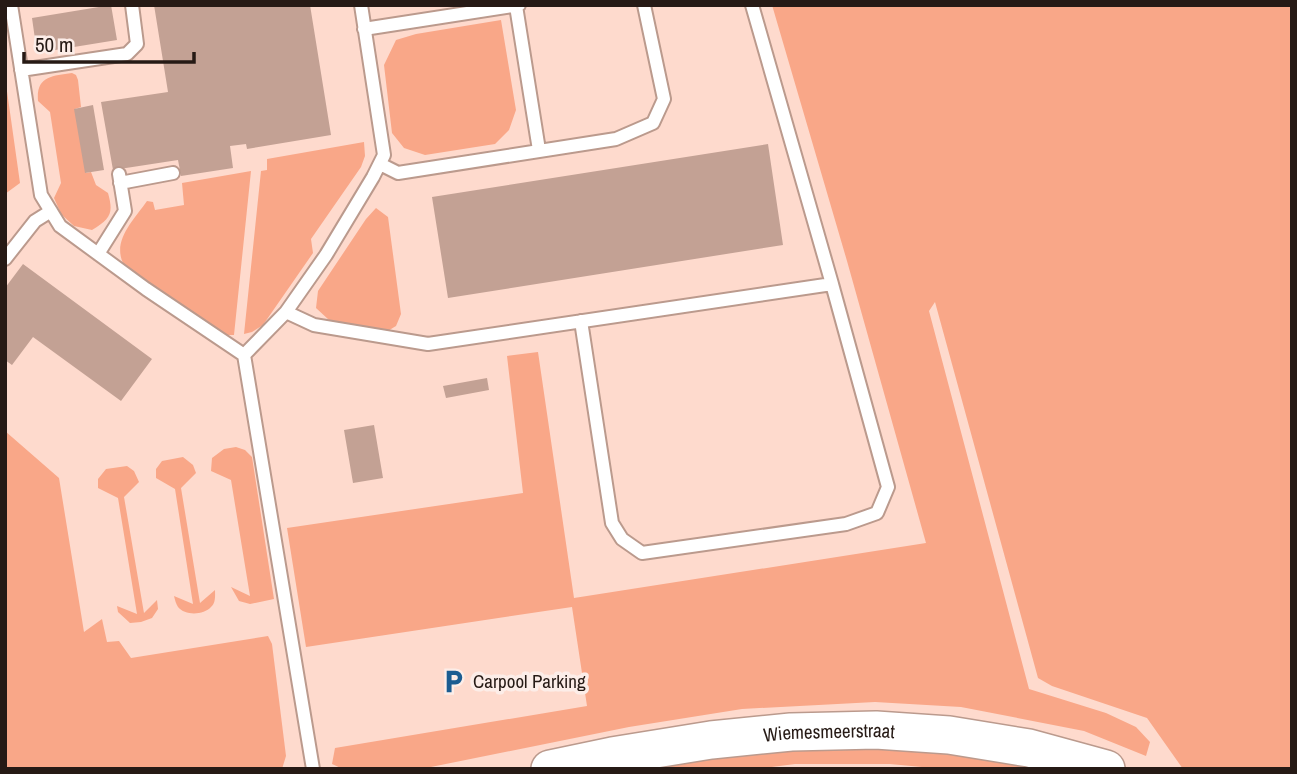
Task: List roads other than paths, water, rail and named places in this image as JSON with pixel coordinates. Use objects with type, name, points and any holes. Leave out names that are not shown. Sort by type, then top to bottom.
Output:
[{"type":"main road","name":"Wiemesmeerstraat","points":[[550,769],[711,740],[791,732],[876,730],[949,734],[1029,748],[1106,769]]},
{"type":"lane","points":[[11,5],[41,195],[60,226],[146,289],[244,355],[313,769]]},
{"type":"lane","points":[[21,71],[127,54],[137,44],[132,5]]},
{"type":"lane","points":[[244,355],[286,312],[326,255],[384,155],[360,5]]},
{"type":"lane","points":[[364,29],[517,5],[539,150]]},
{"type":"lane","points":[[380,164],[398,173],[616,139],[653,123],[664,99],[644,5]]},
{"type":"lane","points":[[582,321],[612,523],[622,539],[642,552],[846,524],[877,513],[888,487],[752,5]]},
{"type":"lane","points":[[97,254],[125,211],[120,179],[173,173]]},
{"type":"lane","points":[[5,259],[35,221],[51,211]]},
{"type":"lane","points":[[286,312],[314,325],[428,344],[831,284]]},
{"type":"place","name":"Carpool Parking","points":[[453,681]]}]
